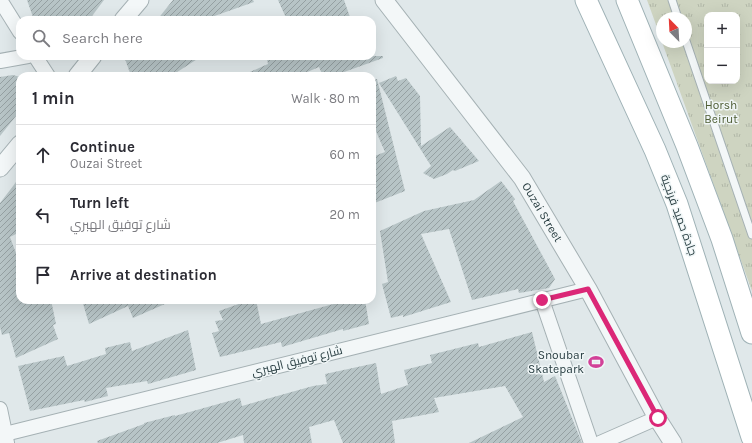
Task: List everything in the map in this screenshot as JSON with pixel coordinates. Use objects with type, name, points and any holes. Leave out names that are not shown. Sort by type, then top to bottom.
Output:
[{"type":"main road","name":"جادة حميد فرنجية","points":[[586,0],[655,150],[677,204],[752,437]]},
{"type":"main road","points":[[627,0],[684,138],[716,225],[752,333]]},
{"type":"street","points":[[0,0],[16,26]]},
{"type":"street","points":[[126,16],[140,0]]},
{"type":"street","name":"Ouzai Street","points":[[384,0],[522,178],[588,289],[673,443]]},
{"type":"street","points":[[0,60],[16,58]]},
{"type":"street","points":[[38,60],[45,72]]},
{"type":"street","points":[[80,72],[90,60]]},
{"type":"street","points":[[0,168],[16,149]]},
{"type":"street","name":"شارع توفيق الهبري","points":[[6,438],[588,289]]},
{"type":"street","points":[[542,300],[591,443]]},
{"type":"street","points":[[0,408],[6,438]]},
{"type":"street","points":[[600,443],[658,418]]},
{"type":"lane","points":[[672,0],[676,12]]},
{"type":"lane","points":[[688,48],[752,234]]},
{"type":"green space","name":"Horsh Beirut","points":[[647,0],[752,0],[752,291],[664,48],[692,48],[692,12],[656,12],[656,25]]},
{"type":"building","points":[[27,0],[104,0],[92,16],[33,16]]},
{"type":"building","points":[[173,0],[253,0],[254,2],[214,16],[160,16]]},
{"type":"building","points":[[278,0],[344,0],[350,16],[285,16]]},
{"type":"building","points":[[376,56],[383,56],[383,58],[344,72],[321,72],[319,67],[307,72],[250,72],[268,64],[267,60],[376,60]]},
{"type":"building","points":[[125,60],[196,60],[177,72],[130,72]]},
{"type":"building","points":[[16,76],[16,116],[0,136],[0,77]]},
{"type":"building","points":[[396,76],[398,81],[406,78],[420,96],[421,146],[450,127],[479,161],[455,171],[453,170],[434,179],[423,173],[431,166],[379,83]]},
{"type":"building","points":[[376,79],[405,191],[376,202],[376,155],[385,152],[376,131]]},
{"type":"building","points":[[501,181],[515,199],[513,201],[555,279],[549,288],[519,293],[518,289],[472,300],[449,229],[421,234],[451,302],[403,317],[403,315],[391,318],[382,284],[388,282],[380,231],[424,211],[474,200]]},
{"type":"building","points":[[16,182],[16,234],[10,237],[16,253],[16,304],[52,304],[56,324],[53,325],[58,339],[16,358],[9,333],[2,335],[0,327],[0,203]]},
{"type":"building","points":[[83,304],[165,304],[133,318],[128,306],[89,324]]},
{"type":"building","points":[[239,304],[257,304],[261,324],[333,304],[366,304],[369,324],[343,331],[343,329],[282,347],[281,342],[220,357],[212,333],[219,331],[215,321],[223,320],[219,311]]},
{"type":"building","points":[[188,330],[196,370],[148,384],[147,381],[106,388],[108,396],[85,402],[84,400],[30,411],[18,366],[64,356],[67,366],[106,354],[105,348],[130,342],[132,351]]},
{"type":"building","points":[[532,332],[544,382],[555,376],[582,443],[469,443],[523,417],[505,386],[434,398],[439,412],[392,421],[395,443],[343,443],[334,420],[309,427],[312,443],[244,443],[243,435],[217,443],[98,443],[97,441],[144,423],[240,398],[242,406],[313,386],[327,384],[325,374],[376,363],[381,394],[408,385],[404,370],[432,363],[430,355],[478,343],[479,347]]},
{"type":"place","name":"Snoubar Skatepark","points":[[596,362]]},
{"type":"route","points":[[542,300],[588,289],[658,418]]}]
